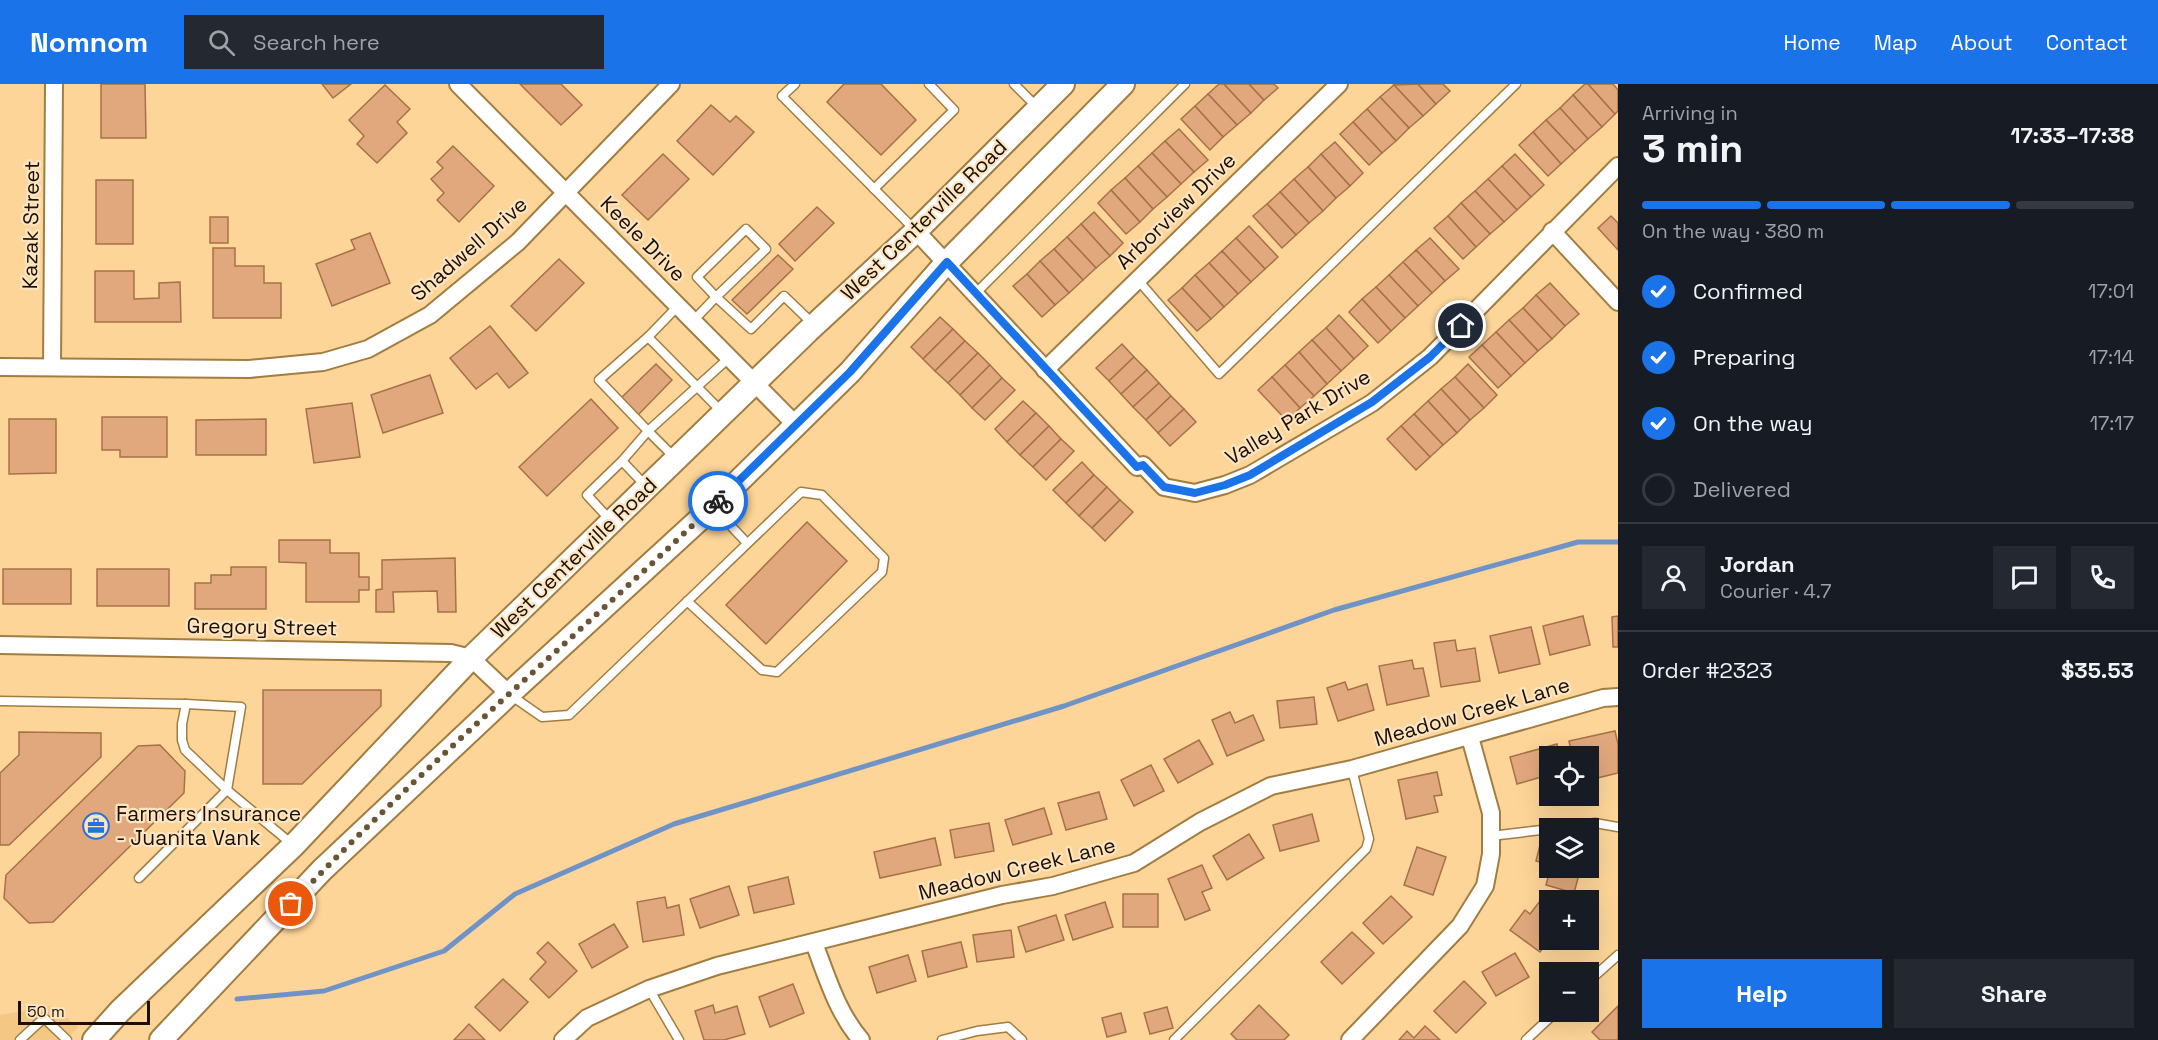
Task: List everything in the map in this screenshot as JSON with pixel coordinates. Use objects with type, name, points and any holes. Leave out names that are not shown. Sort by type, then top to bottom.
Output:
[{"type":"main road","name":"West Centerville Road","points":[[94,1040],[120,1011],[294,845],[471,658],[814,325],[916,231],[1063,84]]},
{"type":"main road","name":"West Centerville Road","points":[[160,1040],[322,870],[713,507],[850,372],[947,262],[1123,84]]},
{"type":"main road","points":[[294,845],[322,870]]},
{"type":"street","name":"Kazak Street","points":[[52,367],[54,84]]},
{"type":"street","name":"Keele Drive","points":[[458,84],[796,425]]},
{"type":"street","name":"Shadwell Drive","points":[[0,367],[249,369],[323,362],[368,349],[430,315],[518,242],[671,84]]},
{"type":"street","name":"Arborview Drive","points":[[1045,370],[1339,84]]},
{"type":"street","name":"Valley Park Drive","points":[[916,231],[1137,467],[1143,465],[1164,487],[1195,493],[1250,475],[1380,396],[1430,357],[1618,166]]},
{"type":"street","points":[[1552,231],[1618,302]]},
{"type":"street","name":"Gregory Street","points":[[0,645],[451,653],[471,658]]},
{"type":"street","points":[[471,658],[509,694]]},
{"type":"street","name":"Meadow Creek Lane","points":[[563,1040],[587,1018],[649,989],[717,966],[1002,895],[1053,886],[1134,863],[1200,822],[1271,786],[1352,769],[1603,698],[1618,697]]},
{"type":"street","points":[[1350,1040],[1460,926],[1485,886],[1491,854],[1491,813],[1470,737]]},
{"type":"street","points":[[814,943],[834,997],[851,1028],[861,1040]]},
{"type":"lane","points":[[795,84],[782,96],[916,231]]},
{"type":"lane","points":[[874,189],[954,110],[929,84]]},
{"type":"lane","points":[[1014,84],[1038,108]]},
{"type":"lane","points":[[976,293],[1185,84]]},
{"type":"lane","points":[[1138,280],[1220,374],[1516,84]]},
{"type":"lane","points":[[693,321],[716,297],[766,249],[746,229],[697,277],[716,297],[751,329],[784,296],[814,325]]},
{"type":"lane","points":[[676,460],[599,380],[648,337],[678,306]]},
{"type":"lane","points":[[648,337],[723,414]]},
{"type":"lane","points":[[612,522],[587,495],[622,461],[648,431],[730,357]]},
{"type":"lane","points":[[622,461],[647,488]]},
{"type":"lane","points":[[509,694],[543,717],[569,715],[747,543],[801,492],[822,495],[884,558],[882,572],[777,672],[762,670],[687,601]]},
{"type":"lane","points":[[713,507],[747,543]]},
{"type":"lane","points":[[0,701],[241,707],[227,790],[139,878]]},
{"type":"lane","points":[[186,704],[182,724],[182,740],[185,750],[227,790],[294,845]]},
{"type":"lane","points":[[1174,1040],[1366,849],[1369,839],[1352,769]]},
{"type":"lane","points":[[1599,824],[1618,827]]},
{"type":"lane","points":[[1491,836],[1539,830]]},
{"type":"lane","points":[[1599,972],[1618,955]]},
{"type":"lane","points":[[649,989],[679,1040]]},
{"type":"lane","points":[[20,1040],[44,1018],[67,1040]]},
{"type":"lane","points":[[1526,1040],[1545,1022]]},
{"type":"lane","points":[[942,1040],[977,1031],[1008,1027],[1022,1040]]},
{"type":"shaded area","points":[[51,1006],[79,1027],[65,1040],[0,1040],[0,1015]]},
{"type":"building","points":[[101,84],[145,84],[146,138],[101,138]]},
{"type":"building","points":[[322,84],[351,84],[333,98]]},
{"type":"building","points":[[520,84],[561,84],[582,105],[561,125]]},
{"type":"building","points":[[844,84],[881,84],[916,120],[881,155],[827,102]]},
{"type":"building","points":[[1219,84],[1224,84],[1251,113],[1237,125],[1208,94]]},
{"type":"building","points":[[1224,84],[1249,84],[1264,100],[1251,113]]},
{"type":"building","points":[[1249,84],[1274,84],[1278,88],[1264,100]]},
{"type":"building","points":[[1418,84],[1436,104],[1423,116],[1394,85]]},
{"type":"building","points":[[1418,84],[1443,84],[1450,91],[1436,104]]},
{"type":"building","points":[[1588,84],[1615,114],[1602,127],[1573,95]]},
{"type":"building","points":[[1588,84],[1613,84],[1618,90],[1618,111],[1615,114]]},
{"type":"building","points":[[385,85],[410,109],[397,122],[407,133],[377,163],[357,144],[364,136],[349,120]]},
{"type":"building","points":[[1394,85],[1423,116],[1409,128],[1380,97]]},
{"type":"building","points":[[1208,94],[1237,125],[1223,137],[1195,106]]},
{"type":"building","points":[[1573,95],[1602,127],[1588,139],[1560,108]]},
{"type":"building","points":[[1380,97],[1409,128],[1396,141],[1367,109]]},
{"type":"building","points":[[711,105],[730,122],[736,116],[754,132],[713,175],[677,141]]},
{"type":"building","points":[[1195,106],[1223,137],[1210,150],[1181,119]]},
{"type":"building","points":[[1560,108],[1588,139],[1575,151],[1546,120]]},
{"type":"building","points":[[1367,109],[1396,141],[1382,153],[1353,122]]},
{"type":"building","points":[[1546,120],[1575,151],[1561,164],[1533,132]]},
{"type":"building","points":[[1353,122],[1382,153],[1369,165],[1340,134]]},
{"type":"building","points":[[1179,129],[1208,160],[1194,172],[1165,141]]},
{"type":"building","points":[[1533,132],[1561,164],[1548,176],[1519,145]]},
{"type":"building","points":[[1165,141],[1194,172],[1181,184],[1152,153]]},
{"type":"building","points":[[1335,142],[1363,173],[1350,186],[1321,154]]},
{"type":"building","points":[[453,146],[494,186],[459,222],[437,200],[444,193],[431,179],[443,168],[437,162]]},
{"type":"building","points":[[1152,153],[1181,184],[1167,197],[1138,166]]},
{"type":"building","points":[[663,154],[689,179],[648,220],[622,195]]},
{"type":"building","points":[[1321,154],[1350,186],[1336,198],[1308,167]]},
{"type":"building","points":[[1515,154],[1544,185],[1531,197],[1502,166]]},
{"type":"building","points":[[1138,166],[1167,197],[1153,209],[1125,178]]},
{"type":"building","points":[[1502,166],[1531,197],[1517,210],[1488,179]]},
{"type":"building","points":[[1308,167],[1336,198],[1323,211],[1294,179]]},
{"type":"building","points":[[1125,178],[1153,209],[1140,222],[1111,190]]},
{"type":"building","points":[[1294,179],[1323,211],[1309,223],[1280,192]]},
{"type":"building","points":[[1488,179],[1517,210],[1504,222],[1475,191]]},
{"type":"building","points":[[96,180],[133,180],[133,244],[96,244]]},
{"type":"building","points":[[1111,190],[1140,222],[1126,234],[1098,203]]},
{"type":"building","points":[[1475,191],[1504,222],[1490,234],[1461,203]]},
{"type":"building","points":[[1280,192],[1309,223],[1296,235],[1267,204]]},
{"type":"building","points":[[1461,203],[1490,234],[1476,247],[1448,216]]},
{"type":"building","points":[[1267,204],[1296,235],[1282,248],[1253,216]]},
{"type":"building","points":[[817,207],[834,223],[795,261],[779,244]]},
{"type":"building","points":[[1094,212],[1123,243],[1110,256],[1081,224]]},
{"type":"building","points":[[1448,216],[1476,247],[1463,259],[1434,228]]},
{"type":"building","points":[[1611,216],[1618,223],[1618,250],[1598,228]]},
{"type":"building","points":[[210,217],[228,217],[228,243],[210,243]]},
{"type":"building","points":[[1081,224],[1110,256],[1096,268],[1067,237]]},
{"type":"building","points":[[1249,226],[1278,257],[1265,269],[1236,238]]},
{"type":"building","points":[[370,233],[390,283],[332,306],[316,264],[355,249],[351,240]]},
{"type":"building","points":[[1067,237],[1096,268],[1083,280],[1054,249]]},
{"type":"building","points":[[1236,238],[1265,269],[1251,282],[1222,251]]},
{"type":"building","points":[[1430,238],[1459,269],[1445,281],[1416,250]]},
{"type":"building","points":[[213,248],[235,248],[235,266],[264,266],[264,283],[281,283],[281,318],[213,318]]},
{"type":"building","points":[[1054,249],[1083,280],[1069,293],[1040,261]]},
{"type":"building","points":[[1416,250],[1445,281],[1432,293],[1403,262]]},
{"type":"building","points":[[1222,251],[1251,282],[1238,294],[1209,263]]},
{"type":"building","points":[[778,255],[793,269],[747,314],[732,300]]},
{"type":"building","points":[[559,259],[584,283],[536,331],[511,306]]},
{"type":"building","points":[[1040,261],[1069,293],[1055,305],[1027,274]]},
{"type":"building","points":[[1403,262],[1432,293],[1418,306],[1389,275]]},
{"type":"building","points":[[1209,263],[1238,294],[1224,307],[1195,275]]},
{"type":"building","points":[[95,271],[134,271],[134,299],[159,298],[159,283],[180,282],[181,322],[95,322]]},
{"type":"building","points":[[1027,274],[1055,305],[1042,317],[1013,286]]},
{"type":"building","points":[[1195,275],[1224,307],[1211,319],[1182,288]]},
{"type":"building","points":[[1389,275],[1418,306],[1405,318],[1376,287]]},
{"type":"building","points":[[1550,283],[1579,314],[1565,326],[1536,295]]},
{"type":"building","points":[[1376,287],[1405,318],[1391,331],[1362,299]]},
{"type":"building","points":[[1182,288],[1211,319],[1197,331],[1168,300]]},
{"type":"building","points":[[1536,295],[1565,326],[1552,339],[1523,308]]},
{"type":"building","points":[[1362,299],[1391,331],[1378,343],[1349,312]]},
{"type":"building","points":[[1523,308],[1552,339],[1538,351],[1509,320]]},
{"type":"building","points":[[1339,315],[1368,346],[1354,359],[1326,328]]},
{"type":"building","points":[[940,317],[953,329],[923,359],[911,347]]},
{"type":"building","points":[[1509,320],[1538,351],[1525,363],[1496,332]]},
{"type":"building","points":[[490,326],[528,373],[509,388],[497,373],[476,389],[450,358]]},
{"type":"building","points":[[1326,328],[1354,359],[1341,371],[1312,340]]},
{"type":"building","points":[[953,329],[965,341],[935,371],[923,359]]},
{"type":"building","points":[[1496,332],[1525,363],[1511,376],[1482,345]]},
{"type":"building","points":[[1312,340],[1341,371],[1327,384],[1299,352]]},
{"type":"building","points":[[965,341],[978,353],[948,383],[935,371]]},
{"type":"building","points":[[1122,344],[1134,357],[1109,381],[1096,368]]},
{"type":"building","points":[[1482,345],[1511,376],[1498,388],[1469,357]]},
{"type":"building","points":[[1299,352],[1327,384],[1314,396],[1285,365]]},
{"type":"building","points":[[978,353],[990,365],[960,395],[948,383]]},
{"type":"building","points":[[1134,357],[1147,370],[1121,394],[1109,381]]},
{"type":"building","points":[[656,364],[672,380],[638,415],[621,398]]},
{"type":"building","points":[[1468,364],[1497,395],[1484,408],[1455,377]]},
{"type":"building","points":[[990,365],[1002,378],[972,408],[960,395]]},
{"type":"building","points":[[1285,365],[1314,396],[1300,408],[1272,377]]},
{"type":"building","points":[[1147,370],[1159,383],[1133,407],[1121,394]]},
{"type":"building","points":[[430,375],[443,413],[383,433],[371,395]]},
{"type":"building","points":[[1272,377],[1300,408],[1287,421],[1258,390]]},
{"type":"building","points":[[1455,377],[1484,408],[1470,420],[1441,389]]},
{"type":"building","points":[[1002,378],[1015,390],[985,420],[972,408]]},
{"type":"building","points":[[1159,383],[1171,396],[1146,420],[1133,407]]},
{"type":"building","points":[[1441,389],[1470,420],[1457,433],[1428,401]]},
{"type":"building","points":[[1171,396],[1184,409],[1158,433],[1146,420]]},
{"type":"building","points":[[591,399],[618,428],[547,496],[519,467]]},
{"type":"building","points":[[1023,401],[1036,413],[1007,442],[995,429]]},
{"type":"building","points":[[1428,401],[1457,433],[1443,445],[1414,414]]},
{"type":"building","points":[[352,403],[360,457],[314,463],[306,409]]},
{"type":"building","points":[[1184,409],[1196,422],[1170,446],[1158,433]]},
{"type":"building","points":[[1036,413],[1049,426],[1020,455],[1007,442]]},
{"type":"building","points":[[1414,414],[1443,445],[1430,457],[1401,426]]},
{"type":"building","points":[[102,417],[167,417],[167,457],[120,457],[120,450],[102,450]]},
{"type":"building","points":[[9,419],[56,419],[56,473],[9,474]]},
{"type":"building","points":[[266,419],[266,455],[196,455],[196,420]]},
{"type":"building","points":[[1049,426],[1061,439],[1033,467],[1020,455]]},
{"type":"building","points":[[1401,426],[1430,457],[1416,470],[1387,439]]},
{"type":"building","points":[[1061,439],[1074,451],[1046,480],[1033,467]]},
{"type":"building","points":[[1082,462],[1094,475],[1066,503],[1053,490]]},
{"type":"building","points":[[1094,475],[1107,487],[1079,516],[1066,503]]},
{"type":"building","points":[[1107,487],[1120,500],[1092,528],[1079,516]]},
{"type":"building","points":[[1120,500],[1133,512],[1105,541],[1092,528]]},
{"type":"building","points":[[807,522],[847,561],[766,644],[726,605]]},
{"type":"building","points":[[279,540],[330,540],[330,553],[359,553],[359,577],[369,577],[369,590],[359,590],[359,602],[306,602],[306,563],[279,562]]},
{"type":"building","points":[[455,558],[456,612],[438,612],[437,591],[393,592],[394,612],[376,612],[376,590],[382,589],[382,560]]},
{"type":"building","points":[[231,567],[266,567],[266,609],[195,609],[195,583],[211,583],[211,575],[231,575]]},
{"type":"building","points":[[3,569],[71,569],[71,604],[3,604]]},
{"type":"building","points":[[97,569],[169,569],[169,606],[97,606]]},
{"type":"building","points":[[1583,616],[1590,645],[1550,655],[1543,626]]},
{"type":"building","points":[[1618,616],[1618,647],[1613,647],[1612,617]]},
{"type":"building","points":[[1531,627],[1540,664],[1499,673],[1490,636]]},
{"type":"building","points":[[1455,640],[1457,651],[1475,648],[1480,681],[1441,687],[1434,643]]},
{"type":"building","points":[[1412,660],[1414,669],[1423,668],[1429,696],[1387,705],[1379,666]]},
{"type":"building","points":[[1345,682],[1348,690],[1367,684],[1374,710],[1338,721],[1327,688]]},
{"type":"building","points":[[263,690],[381,690],[381,706],[302,784],[263,784]]},
{"type":"building","points":[[1314,697],[1317,724],[1280,728],[1277,701]]},
{"type":"building","points":[[1230,712],[1235,723],[1253,715],[1264,740],[1227,756],[1212,720]]},
{"type":"building","points":[[1615,731],[1618,744],[1618,773],[1599,778],[1599,746],[1570,746],[1569,741]]},
{"type":"building","points":[[19,732],[101,733],[101,757],[9,845],[0,845],[0,773],[19,755]]},
{"type":"building","points":[[1199,740],[1213,764],[1178,783],[1164,759]]},
{"type":"building","points":[[160,745],[185,771],[184,793],[53,922],[29,923],[4,898],[6,875],[138,746]]},
{"type":"building","points":[[1539,749],[1539,778],[1517,784],[1510,757]]},
{"type":"building","points":[[1151,765],[1164,791],[1134,806],[1121,780]]},
{"type":"building","points":[[1437,772],[1442,795],[1434,796],[1438,812],[1406,819],[1398,780]]},
{"type":"building","points":[[1099,792],[1107,819],[1066,830],[1058,803]]},
{"type":"building","points":[[1044,808],[1052,834],[1013,845],[1005,820]]},
{"type":"building","points":[[1312,814],[1319,841],[1280,851],[1273,825]]},
{"type":"building","points":[[989,823],[994,851],[955,858],[950,830]]},
{"type":"building","points":[[1249,834],[1264,858],[1227,880],[1213,856]]},
{"type":"building","points":[[935,838],[941,865],[880,878],[874,852]]},
{"type":"building","points":[[1417,847],[1446,857],[1433,895],[1404,885]]},
{"type":"building","points":[[1202,865],[1212,888],[1202,892],[1210,910],[1185,920],[1168,879]]},
{"type":"building","points":[[788,877],[794,904],[754,913],[748,887]]},
{"type":"building","points":[[1548,878],[1578,878],[1575,890],[1564,890],[1546,885]]},
{"type":"building","points":[[729,886],[739,915],[700,928],[690,899]]},
{"type":"building","points":[[1123,894],[1158,894],[1158,927],[1123,927]]},
{"type":"building","points":[[1391,896],[1412,917],[1383,944],[1363,923]]},
{"type":"building","points":[[665,897],[667,908],[679,905],[684,935],[643,942],[637,902]]},
{"type":"building","points":[[1105,902],[1113,927],[1073,940],[1065,915]]},
{"type":"building","points":[[1539,902],[1540,952],[1510,930],[1525,910],[1530,914]]},
{"type":"building","points":[[1056,915],[1064,940],[1026,952],[1018,927]]},
{"type":"building","points":[[614,924],[628,947],[592,968],[579,944]]},
{"type":"building","points":[[1011,930],[1014,957],[977,962],[973,935]]},
{"type":"building","points":[[1352,932],[1374,953],[1342,984],[1321,962]]},
{"type":"building","points":[[548,942],[577,971],[549,998],[530,979],[546,962],[537,953]]},
{"type":"building","points":[[961,942],[967,967],[928,977],[922,951]]},
{"type":"building","points":[[1515,953],[1529,977],[1496,996],[1482,972]]},
{"type":"building","points":[[908,955],[916,981],[877,993],[869,967]]},
{"type":"building","points":[[503,979],[528,1002],[500,1031],[475,1007]]},
{"type":"building","points":[[1464,981],[1486,1003],[1456,1033],[1434,1011]]},
{"type":"building","points":[[793,984],[804,1013],[770,1027],[759,997]]},
{"type":"building","points":[[713,1005],[715,1013],[737,1006],[745,1034],[724,1040],[704,1040],[695,1011]]},
{"type":"building","points":[[1259,1005],[1289,1035],[1284,1040],[1237,1040],[1231,1034]]},
{"type":"building","points":[[1618,1006],[1618,1040],[1600,1040],[1592,1032]]},
{"type":"building","points":[[1167,1007],[1173,1028],[1150,1034],[1144,1013]]},
{"type":"building","points":[[1121,1013],[1126,1032],[1107,1037],[1102,1018]]},
{"type":"building","points":[[469,1024],[485,1040],[454,1040]]},
{"type":"building","points":[[1425,1026],[1440,1040],[1399,1040],[1407,1031],[1414,1038]]},
{"type":"waterway","points":[[237,999],[324,991],[444,951],[515,894],[674,824],[1064,706],[1334,610],[1578,542],[1618,542]]},
{"type":"way so far","points":[[291,904],[322,870],[718,501]]},
{"type":"place","name":"Farmers Insurance - Juanita Vank","points":[[96,826]]},
{"type":"route","points":[[718,501],[850,372],[947,262],[1137,467],[1143,465],[1164,487],[1195,493],[1250,475],[1372,402],[1430,357],[1461,326]]}]
